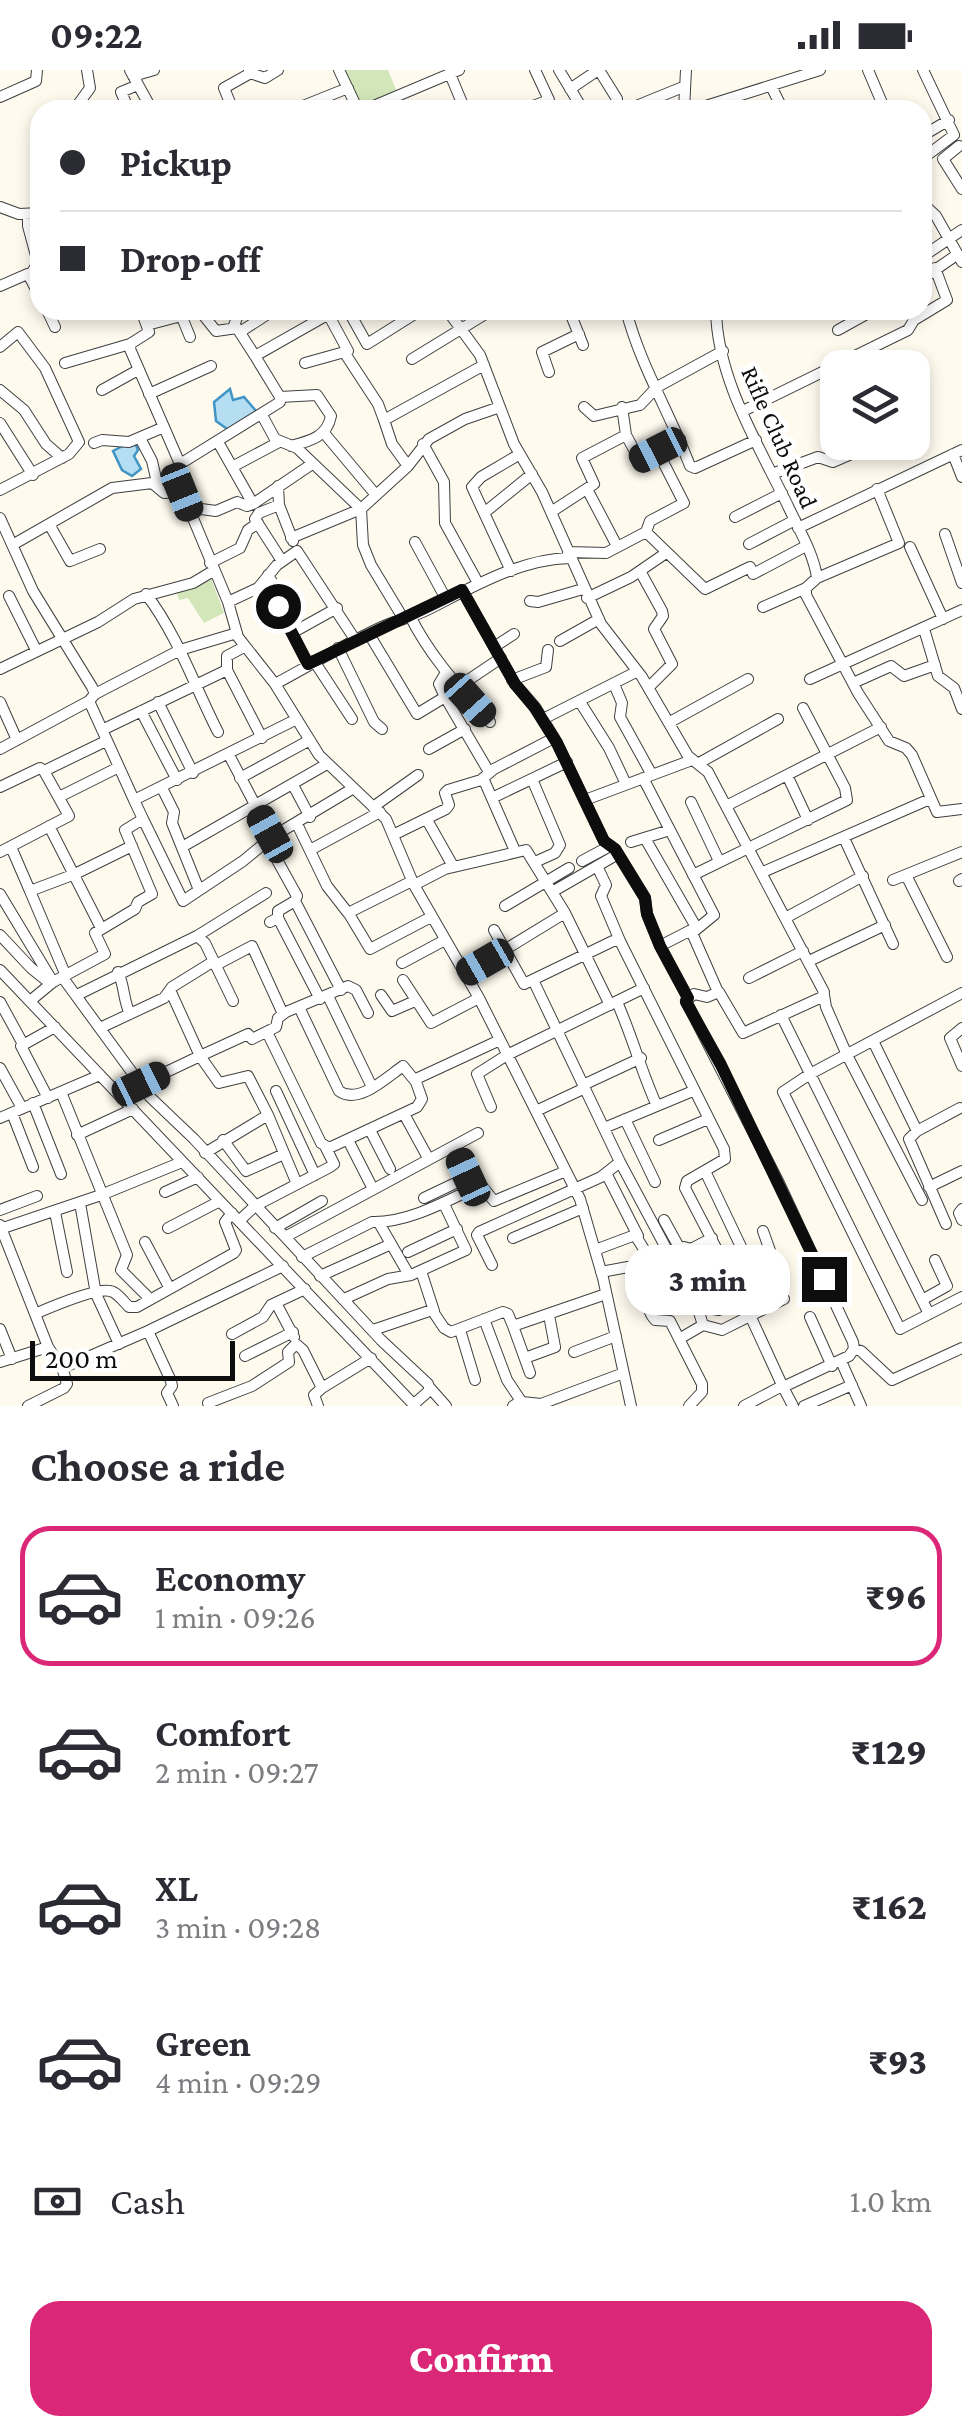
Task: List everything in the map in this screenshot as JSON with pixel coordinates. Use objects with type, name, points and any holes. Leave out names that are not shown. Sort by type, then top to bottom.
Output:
[{"type":"street","points":[[0,97],[36,81],[37,70]]},
{"type":"street","points":[[81,100],[90,88],[87,70]]},
{"type":"street","points":[[126,100],[122,92],[133,77],[154,70]]},
{"type":"street","points":[[229,100],[224,88],[250,72],[264,78],[278,70]]},
{"type":"street","points":[[339,70],[355,100]]},
{"type":"street","points":[[535,70],[549,100]]},
{"type":"street","points":[[559,70],[576,100]]},
{"type":"street","points":[[570,89],[598,70],[618,100]]},
{"type":"street","points":[[684,100],[686,70]]},
{"type":"street","points":[[724,100],[820,70]]},
{"type":"street","points":[[868,70],[881,100]]},
{"type":"street","points":[[923,70],[958,142]]},
{"type":"street","points":[[385,100],[454,72],[463,100]]},
{"type":"street","points":[[133,77],[146,100]]},
{"type":"street","points":[[770,86],[778,100]]},
{"type":"street","points":[[652,100],[684,87]]},
{"type":"street","points":[[318,100],[348,88]]},
{"type":"street","points":[[932,130],[948,120]]},
{"type":"street","points":[[932,154],[958,142]]},
{"type":"street","points":[[958,142],[943,159],[962,189]]},
{"type":"street","points":[[0,207],[30,213]]},
{"type":"street","points":[[932,217],[960,258],[932,271]]},
{"type":"street","points":[[932,249],[962,230]]},
{"type":"street","points":[[932,309],[948,300],[935,268]]},
{"type":"street","points":[[0,286],[28,274],[30,278]]},
{"type":"street","points":[[51,320],[54,327]]},
{"type":"street","points":[[65,363],[130,344],[149,332],[145,320]]},
{"type":"street","points":[[147,325],[161,320]]},
{"type":"street","points":[[183,320],[190,337]]},
{"type":"street","points":[[207,320],[216,332],[236,330],[255,320]]},
{"type":"street","points":[[180,464],[280,402],[280,396],[236,330],[238,320]]},
{"type":"street","points":[[255,356],[318,320]]},
{"type":"street","points":[[305,363],[348,352],[335,320]]},
{"type":"street","points":[[354,320],[367,344],[405,320]]},
{"type":"street","points":[[455,320],[484,365],[520,454],[551,512],[598,620],[649,687],[696,761],[708,772],[787,916],[847,1055],[922,1200]]},
{"type":"street","points":[[412,359],[474,320]]},
{"type":"street","points":[[549,372],[542,352],[581,340],[573,320]]},
{"type":"street","points":[[628,320],[633,340],[690,466],[696,468],[756,440]]},
{"type":"street","name":"Rifle Club Road","points":[[718,320],[723,351],[743,411],[817,578]]},
{"type":"street","points":[[838,330],[856,320]]},
{"type":"street","points":[[743,411],[858,358],[908,330],[914,320]]},
{"type":"street","points":[[0,347],[18,332],[48,373],[79,436],[77,448],[62,458],[1,487]]},
{"type":"street","points":[[130,344],[180,464],[182,492],[244,647],[275,684],[327,764],[377,810],[393,834],[413,883],[479,998],[575,1189],[601,1272],[630,1403],[616,1406]]},
{"type":"street","points":[[584,407],[594,416],[644,402],[656,387],[723,351]]},
{"type":"street","points":[[344,352],[378,404],[392,444],[408,466]]},
{"type":"street","points":[[384,420],[484,365]]},
{"type":"street","points":[[150,394],[211,366]]},
{"type":"street","points":[[102,390],[138,370]]},
{"type":"street","points":[[280,396],[318,395],[331,416],[324,433],[310,442],[291,446]]},
{"type":"street","points":[[2,397],[24,410],[46,444],[62,458]]},
{"type":"street","points":[[291,538],[361,509],[437,433],[500,407]]},
{"type":"street","points":[[622,407],[626,435],[639,459],[680,439]]},
{"type":"street","points":[[262,415],[279,442],[291,446],[361,509],[363,544],[371,565],[445,674],[490,722]]},
{"type":"street","points":[[0,424],[33,475]]},
{"type":"street","points":[[94,443],[129,442],[164,426]]},
{"type":"street","points":[[324,433],[376,495]]},
{"type":"street","points":[[551,512],[594,484],[582,458],[626,435]]},
{"type":"street","points":[[140,438],[152,461],[158,488]]},
{"type":"street","points":[[218,442],[253,504]]},
{"type":"street","points":[[232,467],[279,442]]},
{"type":"street","points":[[423,444],[444,482],[445,523],[478,583]]},
{"type":"street","points":[[275,684],[338,648],[478,583],[569,555],[606,553],[646,532],[650,521],[684,504],[658,450]]},
{"type":"street","points":[[749,544],[958,452],[962,477]]},
{"type":"street","points":[[511,572],[474,492],[475,482],[520,454]]},
{"type":"street","points":[[772,474],[820,457]]},
{"type":"street","points":[[190,512],[200,508],[216,511],[237,502],[253,504],[312,464]]},
{"type":"street","points":[[484,513],[532,474]]},
{"type":"street","points":[[14,544],[112,488],[144,483],[164,493],[182,492]]},
{"type":"street","points":[[278,486],[278,505],[297,552],[356,641]]},
{"type":"street","points":[[586,489],[617,546]]},
{"type":"street","points":[[763,607],[806,588],[817,578],[898,543],[876,489]]},
{"type":"street","points":[[735,517],[782,493]]},
{"type":"street","points":[[278,505],[256,517],[282,561]]},
{"type":"street","points":[[1,523],[33,591],[92,697],[117,768],[183,901],[243,861],[269,838],[352,790]]},
{"type":"street","points":[[0,669],[146,594],[193,583],[240,548],[248,530],[258,523]]},
{"type":"street","points":[[49,524],[70,562],[100,549]]},
{"type":"street","points":[[646,532],[705,589],[750,567],[753,574],[806,546]]},
{"type":"street","points":[[945,534],[962,583]]},
{"type":"street","points":[[415,542],[446,599]]},
{"type":"street","points":[[910,547],[943,619]]},
{"type":"street","points":[[228,602],[258,588],[282,561],[297,552]]},
{"type":"street","points":[[530,601],[585,593],[640,571],[666,553]]},
{"type":"street","points":[[640,571],[662,610],[663,616],[654,629],[672,664],[649,687]]},
{"type":"street","points":[[268,575],[292,632],[352,719]]},
{"type":"street","points":[[806,588],[813,611],[853,683],[893,744],[906,748],[912,755],[939,813],[962,808]]},
{"type":"street","points":[[462,590],[512,680],[554,738],[604,841],[645,898],[660,946],[849,1329],[854,1349]]},
{"type":"street","points":[[146,594],[162,615],[218,732]]},
{"type":"street","points":[[9,596],[36,650]]},
{"type":"street","points":[[292,632],[337,608]]},
{"type":"street","points":[[810,679],[962,610]]},
{"type":"street","points":[[560,641],[598,620]]},
{"type":"street","points":[[924,629],[938,676],[954,688],[962,709]]},
{"type":"street","points":[[0,748],[180,650],[237,633]]},
{"type":"street","points":[[369,634],[416,714],[444,697]]},
{"type":"street","points":[[458,687],[514,634]]},
{"type":"street","points":[[244,647],[227,656],[227,670],[262,738]]},
{"type":"street","points":[[338,648],[374,722],[382,729]]},
{"type":"street","points":[[512,680],[546,667],[548,650]]},
{"type":"street","points":[[853,683],[891,666],[904,676],[935,665]]},
{"type":"street","points":[[44,771],[158,702],[227,670]]},
{"type":"street","points":[[543,720],[634,672]]},
{"type":"street","points":[[445,674],[439,684],[444,697],[465,729],[515,850]]},
{"type":"street","points":[[670,722],[748,679]]},
{"type":"street","points":[[614,684],[622,703],[620,717],[670,830],[714,916],[660,946]]},
{"type":"street","points":[[0,702],[17,740]]},
{"type":"street","points":[[158,702],[193,773]]},
{"type":"street","points":[[580,702],[610,748],[626,784]]},
{"type":"street","points":[[694,875],[847,800],[828,752],[803,708]]},
{"type":"street","points":[[142,711],[177,780]]},
{"type":"street","points":[[585,800],[696,761],[778,719]]},
{"type":"street","points":[[134,800],[297,720]]},
{"type":"street","points":[[726,806],[881,727]]},
{"type":"street","points":[[429,749],[465,729]]},
{"type":"street","points":[[393,834],[448,807],[448,790],[486,775],[554,738]]},
{"type":"street","points":[[240,778],[310,740]]},
{"type":"street","points":[[229,755],[341,990]]},
{"type":"street","points":[[492,798],[566,762]]},
{"type":"street","points":[[182,847],[327,764]]},
{"type":"street","points":[[0,787],[40,768],[69,816],[5,849],[30,891],[56,982]]},
{"type":"street","points":[[59,797],[117,768]]},
{"type":"street","points":[[310,850],[377,810],[418,775]]},
{"type":"street","points":[[787,775],[808,820]]},
{"type":"street","points":[[532,779],[560,845],[555,853],[536,862]]},
{"type":"street","points":[[293,785],[310,816]]},
{"type":"street","points":[[162,788],[174,812],[172,823],[199,890]]},
{"type":"street","points":[[763,872],[930,798]]},
{"type":"street","points":[[691,802],[719,862]]},
{"type":"street","points":[[34,998],[105,954],[96,933],[135,909],[138,902],[153,892],[126,828],[144,819]]},
{"type":"street","points":[[426,820],[453,866]]},
{"type":"street","points":[[297,824],[327,886],[370,949],[432,917]]},
{"type":"street","points":[[49,826],[101,928]]},
{"type":"street","points":[[631,842],[670,830]]},
{"type":"street","points":[[844,838],[893,944]]},
{"type":"street","points":[[646,840],[694,928],[718,992],[742,1033],[824,995]]},
{"type":"street","points":[[30,891],[132,846]]},
{"type":"street","points":[[349,914],[453,866],[526,850],[565,914],[641,1058],[640,1071],[656,1106]]},
{"type":"street","points":[[582,861],[614,850]]},
{"type":"street","points":[[552,892],[597,866],[614,850]]},
{"type":"street","points":[[893,880],[962,852]]},
{"type":"street","points":[[597,866],[606,886],[601,896],[603,903],[620,942],[725,1155],[720,1163],[684,1185],[793,1406]]},
{"type":"street","points":[[505,906],[569,868]]},
{"type":"street","points":[[906,875],[948,956]]},
{"type":"street","points":[[787,916],[863,876]]},
{"type":"street","points":[[77,995],[197,936],[266,893]]},
{"type":"street","points":[[0,894],[56,982]]},
{"type":"street","points":[[296,900],[278,911],[274,920],[324,997],[372,1086]]},
{"type":"street","points":[[465,974],[565,914]]},
{"type":"street","points":[[749,978],[885,925]]},
{"type":"street","points":[[494,930],[521,982],[534,980],[613,941],[620,942]]},
{"type":"street","points":[[0,935],[31,968],[77,995],[141,1084],[205,1153],[283,1266],[413,1403],[430,1389]]},
{"type":"street","points":[[197,936],[233,1001]]},
{"type":"street","points":[[402,963],[445,940]]},
{"type":"street","points":[[102,1028],[164,998],[170,990],[215,963],[252,946],[284,1014]]},
{"type":"street","points":[[0,970],[34,998],[55,1027],[220,1201],[275,1228],[285,1237],[446,1406]]},
{"type":"street","points":[[118,972],[126,988],[125,1003],[130,1014]]},
{"type":"street","points":[[402,980],[431,1024],[479,998]]},
{"type":"street","points":[[534,980],[620,1162],[713,1309],[719,1310],[742,1298]]},
{"type":"street","points":[[141,1084],[248,1034],[252,1039],[276,1027],[278,1018],[284,1014],[353,986],[368,1013]]},
{"type":"street","points":[[491,1107],[476,1076],[507,1056],[644,988]]},
{"type":"street","points":[[170,990],[200,1056],[218,1083],[248,1076],[297,1184]]},
{"type":"street","points":[[688,998],[718,992]]},
{"type":"street","points":[[962,993],[783,1092],[900,1329],[962,1297]]},
{"type":"street","points":[[381,994],[392,1011],[415,1001]]},
{"type":"street","points":[[0,1002],[24,1044]]},
{"type":"street","points":[[299,1007],[340,1091],[350,1097],[402,1066],[416,1082],[421,1103],[348,1140],[330,1148],[325,1146]]},
{"type":"street","points":[[781,1015],[929,1314]]},
{"type":"street","points":[[48,1098],[20,1046],[55,1027]]},
{"type":"street","points":[[962,1028],[950,1038],[962,1066]]},
{"type":"street","points":[[37,1313],[68,1300],[111,1291],[133,1308],[234,1254],[225,1222],[334,1164],[267,1032]]},
{"type":"street","points":[[416,1082],[500,1040]]},
{"type":"street","points":[[873,1041],[917,1130]]},
{"type":"street","points":[[536,1111],[641,1058]]},
{"type":"street","points":[[0,1068],[33,1167]]},
{"type":"street","points":[[12,1112],[100,1076]]},
{"type":"street","points":[[604,1128],[693,1091]]},
{"type":"street","points":[[61,1092],[127,1254],[121,1270],[150,1298]]},
{"type":"street","points":[[276,1092],[315,1175]]},
{"type":"street","points":[[946,1224],[909,1140],[917,1130],[960,1108]]},
{"type":"street","points":[[78,1136],[133,1109]]},
{"type":"street","points":[[12,1112],[61,1174]]},
{"type":"street","points":[[404,1114],[427,1156]]},
{"type":"street","points":[[205,1153],[268,1115]]},
{"type":"street","points":[[625,1119],[655,1182]]},
{"type":"street","points":[[659,1140],[708,1119]]},
{"type":"street","points":[[370,1130],[390,1170]]},
{"type":"street","points":[[285,1237],[478,1133]]},
{"type":"street","points":[[224,1140],[246,1171],[284,1154]]},
{"type":"street","points":[[348,1140],[373,1189]]},
{"type":"street","points":[[454,1146],[471,1182]]},
{"type":"street","points":[[28,1406],[64,1388],[66,1380],[48,1346],[0,1227],[56,1212],[182,1162]]},
{"type":"street","points":[[492,1266],[479,1232],[575,1189],[620,1162]]},
{"type":"street","points":[[424,1198],[471,1182],[484,1186],[494,1201],[566,1171]]},
{"type":"street","points":[[705,1171],[753,1272]]},
{"type":"street","points":[[929,1187],[962,1171]]},
{"type":"street","points":[[606,1173],[652,1262]]},
{"type":"street","points":[[164,1192],[198,1176]]},
{"type":"street","points":[[302,1257],[372,1222],[444,1204],[471,1182]]},
{"type":"street","points":[[0,1210],[38,1196]]},
{"type":"street","points":[[275,1228],[322,1200]]},
{"type":"street","points":[[168,1228],[220,1201]]},
{"type":"street","points":[[80,1203],[96,1294],[120,1344]]},
{"type":"street","points":[[344,1299],[466,1250],[444,1204]]},
{"type":"street","points":[[513,1238],[582,1208]]},
{"type":"street","points":[[962,1209],[962,1220]]},
{"type":"street","points":[[56,1212],[68,1272]]},
{"type":"street","points":[[664,1220],[703,1324],[718,1331],[784,1300]]},
{"type":"street","points":[[379,1222],[409,1275]]},
{"type":"street","points":[[408,1252],[457,1229]]},
{"type":"street","points":[[733,1280],[775,1260],[763,1231]]},
{"type":"street","points":[[595,1250],[638,1236]]},
{"type":"street","points":[[675,1250],[691,1249],[712,1238]]},
{"type":"street","points":[[145,1242],[169,1287]]},
{"type":"street","points":[[320,1276],[389,1245]]},
{"type":"street","points":[[922,1300],[947,1286],[936,1260]]},
{"type":"street","points":[[62,1367],[120,1344],[283,1266]]},
{"type":"street","points":[[601,1272],[628,1268],[655,1320],[668,1318],[703,1388],[689,1406]]},
{"type":"street","points":[[421,1271],[434,1311],[446,1331],[460,1330],[506,1312],[530,1372]]},
{"type":"street","points":[[232,1334],[258,1322],[276,1303],[305,1288]]},
{"type":"street","points":[[513,1326],[606,1294]]},
{"type":"street","points":[[276,1303],[298,1347]]},
{"type":"street","points":[[372,1330],[434,1311]]},
{"type":"street","points":[[525,1358],[555,1347],[549,1315]]},
{"type":"street","points":[[810,1317],[861,1406]]},
{"type":"street","points":[[484,1319],[517,1404],[541,1404],[622,1374]]},
{"type":"street","points":[[679,1339],[703,1324]]},
{"type":"street","points":[[0,1329],[6,1360],[48,1346]]},
{"type":"street","points":[[460,1330],[475,1380]]},
{"type":"street","points":[[148,1331],[172,1386],[167,1393],[173,1406]]},
{"type":"street","points":[[246,1356],[292,1332]]},
{"type":"street","points":[[574,1352],[616,1336]]},
{"type":"street","points":[[208,1403],[252,1386],[289,1362],[289,1350],[296,1344],[322,1388]]},
{"type":"street","points":[[854,1349],[892,1380],[962,1348]]},
{"type":"street","points":[[744,1406],[837,1363],[854,1349]]},
{"type":"street","points":[[318,1406],[314,1395],[372,1358]]},
{"type":"street","points":[[804,1406],[852,1385]]},
{"type":"street","points":[[761,1400],[773,1406]]},
{"type":"green space","points":[[344,70],[388,70],[397,92],[377,100],[359,100]]},
{"type":"green space","points":[[210,576],[224,613],[204,623],[188,598],[179,600],[176,589]]},
{"type":"water","points":[[230,389],[233,400],[244,397],[257,412],[230,431],[216,421],[214,402]]},
{"type":"water","points":[[134,440],[138,450],[134,456],[141,469],[132,476],[122,470],[113,451]]},
{"type":"route","points":[[278,606],[308,664],[462,590],[515,684],[557,743],[604,841],[615,849],[645,898],[647,914],[688,998],[686,1002],[712,1046],[824,1279]]}]
